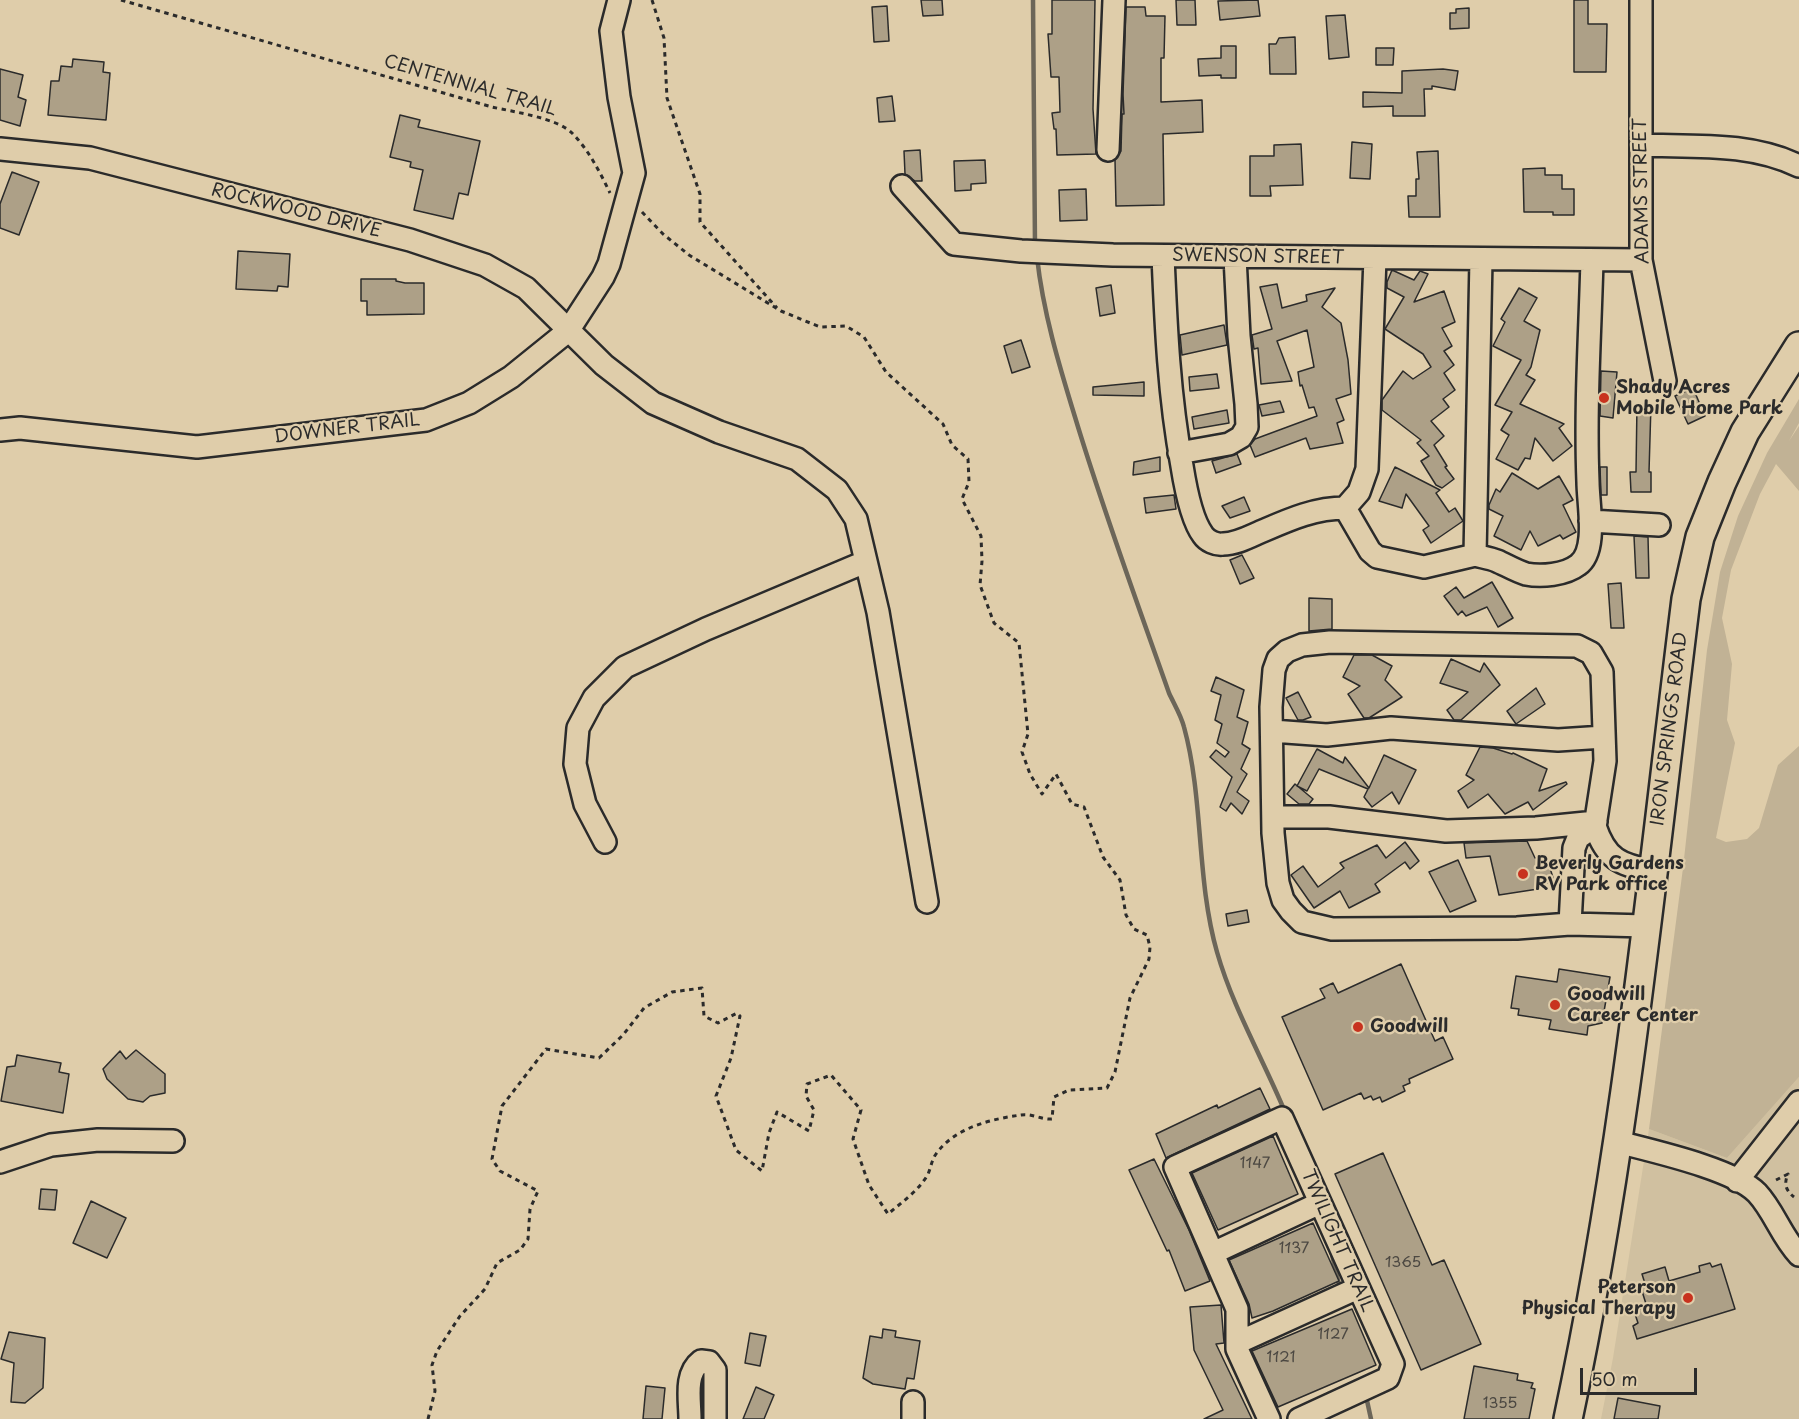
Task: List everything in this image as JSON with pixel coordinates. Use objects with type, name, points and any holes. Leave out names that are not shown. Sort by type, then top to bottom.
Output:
[{"type":"main road","name":"IRON SPRINGS ROAD","points":[[1568,1419],[1587,1331],[1618,1142],[1686,599],[1701,537],[1722,482],[1745,432],[1799,346]]},
{"type":"street","name":"DOWNER TRAIL","points":[[0,430],[20,428],[197,447],[426,420],[470,403],[511,377],[568,331],[609,264],[634,173],[619,97],[611,31],[620,0]]},
{"type":"street","points":[[1108,150],[1114,0]]},
{"type":"street","name":"ADAMS STREET","points":[[1641,0],[1641,260],[1665,381]]},
{"type":"street","points":[[1641,145],[1746,149],[1799,166]]},
{"type":"street","name":"ROCKWOOD DRIVE","points":[[0,149],[90,158],[420,243],[485,265],[526,288],[604,365],[653,403],[719,432],[797,459],[837,490],[856,519],[878,612],[927,903]]},
{"type":"street","name":"SWENSON STREET","points":[[902,186],[954,244],[1021,251],[1163,256],[1641,260]]},
{"type":"street","points":[[1163,256],[1167,353],[1179,453],[1187,497],[1203,535],[1211,542],[1222,545],[1237,542],[1307,513],[1327,508],[1345,508],[1359,492],[1368,469],[1375,258]]},
{"type":"street","points":[[1179,453],[1229,444],[1241,437],[1246,428],[1235,257]]},
{"type":"street","points":[[1474,555],[1481,259]]},
{"type":"street","points":[[1345,508],[1370,551],[1377,557],[1424,567],[1474,555],[1493,559],[1525,574],[1542,575],[1562,572],[1581,563],[1588,551],[1590,521],[1586,402],[1592,260]]},
{"type":"street","points":[[1590,521],[1659,525]]},
{"type":"street","points":[[605,842],[585,804],[575,764],[578,728],[594,698],[625,667],[706,629],[865,561]]},
{"type":"street","points":[[1646,926],[1570,924],[1517,928],[1332,929],[1302,922],[1283,900],[1278,883],[1273,817],[1272,731],[1274,670],[1278,659],[1287,651],[1302,645],[1330,642],[1577,646],[1591,653],[1602,672],[1605,761],[1595,824],[1602,846],[1609,855],[1627,866],[1652,871]]},
{"type":"street","points":[[1272,731],[1327,735],[1391,728],[1558,740],[1604,737]]},
{"type":"street","points":[[1273,817],[1329,817],[1446,831],[1595,824]]},
{"type":"street","points":[[1570,924],[1574,848],[1578,838],[1595,824]]},
{"type":"street","points":[[1737,1181],[1799,1102]]},
{"type":"street","name":"TWILIGHT TRAIL","points":[[1213,1253],[1175,1167],[1282,1118],[1393,1364],[1388,1377],[1342,1409]]},
{"type":"street","points":[[0,1162],[51,1144],[98,1140],[173,1141]]},
{"type":"street","points":[[1618,1142],[1716,1170],[1756,1192],[1785,1240],[1799,1255]]},
{"type":"street","points":[[1269,1419],[1237,1349],[1237,1309],[1213,1253],[1320,1203]]},
{"type":"street","points":[[1237,1343],[1358,1288]]},
{"type":"street","points":[[690,1419],[690,1377],[694,1366],[701,1361],[709,1362],[715,1370],[715,1419]]},
{"type":"street","points":[[1299,1419],[1342,1409]]},
{"type":"path","name":"CENTENNIAL TRAIL","points":[[122,0],[492,107],[547,119],[571,132],[600,172],[612,197]]},
{"type":"path","points":[[652,0],[664,38],[667,98],[700,194],[700,222],[781,311]]},
{"type":"path","points":[[428,1419],[435,1391],[432,1365],[437,1351],[460,1316],[485,1289],[497,1263],[520,1250],[528,1239],[530,1209],[538,1191],[500,1171],[492,1159],[502,1106],[546,1049],[599,1058],[623,1035],[644,1008],[672,992],[702,988],[704,1016],[718,1023],[736,1013],[740,1016],[731,1058],[716,1096],[736,1150],[762,1171],[769,1133],[777,1112],[809,1131],[814,1110],[806,1096],[807,1084],[831,1075],[861,1110],[853,1139],[869,1185],[888,1214],[916,1190],[929,1173],[935,1155],[954,1137],[977,1123],[1025,1114],[1042,1120],[1053,1119],[1054,1097],[1069,1090],[1107,1088],[1115,1072],[1130,998],[1149,959],[1150,947],[1147,935],[1134,929],[1125,915],[1120,880],[1103,857],[1084,807],[1072,804],[1056,774],[1042,794],[1030,774],[1022,752],[1028,735],[1019,643],[994,623],[980,585],[981,536],[962,499],[969,482],[968,459],[952,445],[943,424],[886,372],[864,337],[846,326],[820,327],[781,311],[689,255],[663,234],[634,204]]},
{"type":"path","points":[[1776,1180],[1788,1174],[1785,1185],[1794,1197]]},
{"type":"shaded area","points":[[1799,399],[1799,423],[1789,441],[1799,426],[1799,491],[1776,464],[1760,494],[1731,570],[1722,618],[1732,664],[1727,720],[1735,743],[1716,838],[1726,842],[1747,839],[1759,828],[1778,765],[1799,746],[1799,1077],[1727,1158],[1649,1129],[1683,868],[1707,650],[1720,572],[1738,516],[1767,453]]},
{"type":"shaded area","points":[[1799,1077],[1799,1419],[1601,1419],[1613,1358],[1649,1129],[1727,1158]]},
{"type":"building","points":[[921,0],[942,0],[943,15],[923,16]]},
{"type":"building","points":[[1052,0],[1095,0],[1093,109],[1096,154],[1057,155],[1056,129],[1054,129],[1052,113],[1060,112],[1059,77],[1051,77],[1048,34],[1052,34]]},
{"type":"building","points":[[1176,0],[1195,0],[1196,25],[1177,25]]},
{"type":"building","points":[[1258,0],[1260,16],[1220,20],[1218,1]]},
{"type":"building","points":[[1574,0],[1588,0],[1588,24],[1607,24],[1606,72],[1574,72]]},
{"type":"building","points":[[887,6],[889,41],[874,42],[872,7]]},
{"type":"building","points":[[1126,7],[1145,7],[1146,16],[1165,16],[1164,58],[1161,58],[1161,102],[1202,100],[1203,132],[1163,134],[1164,205],[1116,206],[1115,160],[1121,151],[1122,114],[1124,114]]},
{"type":"building","points":[[1469,8],[1469,28],[1450,29],[1450,13],[1456,13],[1456,9]]},
{"type":"building","points":[[1345,15],[1349,57],[1329,59],[1326,16]]},
{"type":"building","points":[[1295,37],[1296,74],[1270,74],[1269,44],[1276,44],[1279,38]]},
{"type":"building","points":[[1221,46],[1236,46],[1236,78],[1221,78],[1221,75],[1199,76],[1198,59],[1221,58]]},
{"type":"building","points":[[1376,48],[1394,48],[1393,65],[1376,65]]},
{"type":"building","points":[[73,59],[104,62],[103,72],[110,73],[106,120],[48,115],[51,81],[59,81],[61,66],[72,67]]},
{"type":"building","points":[[0,69],[23,75],[18,97],[26,100],[20,126],[0,120]]},
{"type":"building","points":[[1443,69],[1458,71],[1455,90],[1432,86],[1432,89],[1424,89],[1425,116],[1393,116],[1393,106],[1363,107],[1363,92],[1402,93],[1402,71]]},
{"type":"building","points":[[892,96],[895,121],[879,122],[877,98]]},
{"type":"building","points":[[400,115],[420,120],[418,127],[480,141],[468,195],[459,193],[453,219],[414,210],[423,170],[410,167],[411,162],[390,157]]},
{"type":"building","points":[[1352,142],[1372,144],[1370,179],[1350,178]]},
{"type":"building","points":[[1301,144],[1303,185],[1270,186],[1271,196],[1250,196],[1250,156],[1274,156],[1274,145]]},
{"type":"building","points":[[920,150],[922,181],[915,181],[905,174],[904,151]]},
{"type":"building","points":[[1438,151],[1440,217],[1409,217],[1408,196],[1416,196],[1416,179],[1419,179],[1417,152]]},
{"type":"building","points":[[985,160],[986,183],[971,184],[971,190],[955,191],[954,161]]},
{"type":"building","points":[[1545,168],[1545,175],[1562,175],[1562,189],[1574,189],[1574,215],[1524,212],[1523,169]]},
{"type":"building","points":[[12,172],[39,182],[19,235],[0,228],[0,204]]},
{"type":"building","points":[[1086,189],[1087,220],[1060,221],[1059,190]]},
{"type":"building","points":[[238,251],[290,254],[288,287],[278,286],[277,291],[236,289]]},
{"type":"building","points":[[1392,270],[1414,280],[1420,271],[1428,274],[1414,302],[1444,291],[1455,322],[1442,328],[1452,346],[1444,351],[1454,365],[1444,373],[1455,390],[1443,399],[1449,407],[1431,421],[1444,436],[1434,445],[1454,479],[1442,488],[1436,485],[1421,461],[1429,456],[1417,443],[1421,440],[1382,410],[1382,400],[1403,371],[1413,379],[1431,367],[1423,354],[1385,329],[1404,297],[1387,288]]},
{"type":"building","points":[[361,279],[396,279],[396,281],[405,283],[424,283],[424,314],[367,315],[367,301],[361,301]]},
{"type":"building","points":[[1277,284],[1282,308],[1307,301],[1306,295],[1335,288],[1322,307],[1341,323],[1351,394],[1336,399],[1344,420],[1337,423],[1343,443],[1310,449],[1306,438],[1255,457],[1250,445],[1255,439],[1317,416],[1314,407],[1309,408],[1302,385],[1300,386],[1298,372],[1314,367],[1307,330],[1277,341],[1292,381],[1261,384],[1258,348],[1254,349],[1252,335],[1272,329],[1260,287]]},
{"type":"building","points":[[1111,285],[1115,313],[1100,316],[1096,288]]},
{"type":"building","points":[[1519,288],[1537,298],[1524,321],[1540,330],[1531,367],[1526,375],[1535,380],[1520,404],[1564,424],[1559,428],[1572,446],[1553,461],[1535,438],[1530,459],[1525,458],[1518,470],[1496,459],[1509,435],[1501,430],[1512,412],[1495,405],[1521,360],[1493,346],[1505,322],[1501,319]]},
{"type":"building","points":[[1224,325],[1227,345],[1182,355],[1180,335]]},
{"type":"building","points":[[1021,340],[1030,367],[1012,373],[1004,346]]},
{"type":"building","name":"Shady Acres Mobile Home Park","points":[[1601,371],[1617,372],[1613,418],[1600,416]]},
{"type":"building","points":[[1217,374],[1219,388],[1190,391],[1189,377]]},
{"type":"building","points":[[1144,382],[1144,396],[1093,395],[1093,387]]},
{"type":"building","points":[[1693,388],[1705,416],[1688,424],[1675,396]]},
{"type":"building","points":[[1280,401],[1284,412],[1262,416],[1259,405]]},
{"type":"building","points":[[1637,404],[1651,404],[1649,472],[1651,472],[1651,492],[1631,492],[1630,472],[1636,472]]},
{"type":"building","points":[[1227,410],[1229,423],[1194,429],[1192,417]]},
{"type":"building","points":[[1237,454],[1241,464],[1216,473],[1212,461]]},
{"type":"building","points":[[1160,457],[1160,471],[1133,475],[1134,462]]},
{"type":"building","points":[[1395,467],[1440,490],[1436,493],[1449,512],[1455,508],[1463,521],[1431,543],[1423,530],[1429,526],[1406,494],[1402,508],[1379,501]]},
{"type":"building","points":[[1600,467],[1607,467],[1607,495],[1601,495]]},
{"type":"building","points":[[1512,473],[1538,489],[1559,476],[1573,500],[1563,505],[1576,532],[1563,539],[1560,535],[1538,546],[1530,531],[1521,550],[1494,536],[1503,516],[1489,509],[1489,505],[1496,489],[1500,492]]},
{"type":"building","points":[[1174,495],[1176,509],[1146,513],[1144,498]]},
{"type":"building","points":[[1244,497],[1250,511],[1230,518],[1222,506]]},
{"type":"building","points":[[1634,536],[1648,537],[1649,578],[1636,578]]},
{"type":"building","points":[[1242,555],[1254,578],[1240,584],[1230,560]]},
{"type":"building","points":[[1492,582],[1513,618],[1498,627],[1487,607],[1466,616],[1462,611],[1458,615],[1444,596],[1456,587],[1464,598]]},
{"type":"building","points":[[1621,583],[1624,628],[1611,628],[1608,584]]},
{"type":"building","points":[[1309,598],[1332,599],[1332,629],[1309,631]]},
{"type":"building","points":[[1354,655],[1372,655],[1392,666],[1385,680],[1402,697],[1369,718],[1364,718],[1348,694],[1360,686],[1343,677]]},
{"type":"building","points":[[1451,659],[1480,672],[1484,663],[1500,685],[1461,720],[1454,720],[1447,710],[1468,692],[1440,683]]},
{"type":"building","points":[[1216,677],[1244,690],[1237,717],[1248,722],[1242,744],[1250,749],[1241,769],[1247,774],[1237,792],[1249,801],[1242,814],[1231,803],[1226,811],[1220,807],[1232,777],[1210,757],[1216,750],[1225,757],[1229,752],[1217,743],[1222,724],[1215,720],[1221,695],[1211,691]]},
{"type":"building","points":[[1536,688],[1545,704],[1516,724],[1507,711]]},
{"type":"building","points":[[1298,692],[1311,717],[1303,720],[1298,720],[1286,698]]},
{"type":"building","points":[[1480,747],[1513,753],[1547,769],[1539,791],[1566,782],[1567,784],[1533,810],[1528,802],[1505,814],[1488,794],[1468,808],[1458,791],[1474,780],[1466,775]]},
{"type":"building","points":[[1317,749],[1343,763],[1345,757],[1369,788],[1384,755],[1416,770],[1399,804],[1392,792],[1372,807],[1364,797],[1368,789],[1319,769],[1307,791],[1297,786]]},
{"type":"building","points":[[1295,784],[1313,799],[1309,804],[1299,804],[1287,794]]},
{"type":"building","points":[[1527,841],[1535,858],[1546,855],[1554,881],[1538,885],[1538,889],[1499,895],[1490,856],[1466,858],[1464,843]]},
{"type":"building","points":[[1405,842],[1419,861],[1410,869],[1405,862],[1375,884],[1380,892],[1349,908],[1340,891],[1314,908],[1291,875],[1303,866],[1318,887],[1344,868],[1340,863],[1377,845],[1386,858]]},
{"type":"building","points":[[1458,860],[1476,901],[1450,912],[1429,872]]},
{"type":"building","points":[[1247,910],[1249,922],[1228,926],[1226,914]]},
{"type":"building","name":"Goodwill","points":[[1401,964],[1435,1041],[1443,1037],[1453,1059],[1409,1079],[1410,1083],[1403,1086],[1405,1091],[1382,1102],[1380,1097],[1373,1100],[1371,1096],[1364,1099],[1361,1093],[1323,1110],[1282,1017],[1325,998],[1320,989],[1333,983],[1338,993]]},
{"type":"building","name":"Goodwill Career Center","points":[[1559,969],[1610,977],[1602,1023],[1588,1026],[1587,1035],[1549,1029],[1551,1020],[1518,1015],[1519,1009],[1511,1008],[1516,976],[1557,982]]},
{"type":"building","points":[[136,1050],[165,1074],[165,1093],[150,1096],[143,1102],[128,1099],[107,1079],[103,1069],[120,1051],[126,1059]]},
{"type":"building","points":[[17,1055],[61,1063],[59,1072],[69,1074],[63,1113],[1,1101],[7,1067],[15,1066]]},
{"type":"building","points":[[1260,1088],[1270,1109],[1166,1158],[1156,1134],[1217,1105],[1218,1108]]},
{"type":"building","points":[[1273,1136],[1298,1194],[1218,1230],[1192,1173]]},
{"type":"building","points":[[1383,1153],[1432,1265],[1444,1260],[1481,1344],[1421,1370],[1335,1174]]},
{"type":"building","points":[[1154,1159],[1189,1230],[1210,1281],[1185,1291],[1169,1250],[1167,1251],[1129,1170]]},
{"type":"building","points":[[41,1189],[57,1190],[55,1210],[39,1209]]},
{"type":"building","points":[[91,1201],[126,1218],[107,1258],[73,1243]]},
{"type":"building","points":[[1313,1223],[1339,1281],[1252,1318],[1249,1304],[1229,1260]]},
{"type":"building","name":"Peterson Physical Therapy","points":[[1710,1263],[1712,1267],[1721,1264],[1735,1309],[1637,1339],[1633,1326],[1638,1323],[1634,1311],[1647,1307],[1641,1288],[1646,1287],[1642,1274],[1665,1267],[1669,1281],[1700,1272],[1699,1266]]},
{"type":"building","points":[[1221,1305],[1224,1343],[1216,1344],[1252,1419],[1204,1419],[1223,1410],[1194,1350],[1190,1307]]},
{"type":"building","points":[[1352,1309],[1376,1365],[1278,1407],[1252,1351]]},
{"type":"building","points":[[883,1329],[896,1331],[895,1337],[920,1341],[914,1379],[907,1378],[905,1389],[873,1384],[863,1378],[870,1336],[882,1338]]},
{"type":"building","points":[[9,1332],[45,1338],[43,1388],[25,1403],[11,1402],[14,1363],[1,1359]]},
{"type":"building","points":[[750,1333],[766,1336],[760,1366],[745,1363]]},
{"type":"building","points":[[1474,1366],[1518,1374],[1517,1380],[1533,1383],[1531,1388],[1535,1389],[1529,1419],[1464,1419]]},
{"type":"building","points":[[646,1386],[665,1388],[662,1419],[643,1419]]},
{"type":"building","points":[[756,1387],[774,1395],[764,1419],[743,1419]]},
{"type":"building","points":[[1618,1398],[1660,1406],[1658,1419],[1614,1419]]},
{"type":"waterway","points":[[1033,0],[1035,246]]},
{"type":"waterway","points":[[1037,257],[1052,338],[1086,452],[1120,556],[1169,693],[1184,727],[1195,783],[1210,924],[1217,952],[1240,1013],[1285,1112]]},
{"type":"waterway","points":[[1331,1250],[1340,1289]]},
{"type":"waterway","points":[[1366,1396],[1371,1419]]},
{"type":"place","name":"Shady Acres Mobile Home Park","points":[[1604,398]]},
{"type":"place","name":"Beverly Gardens RV Park office","points":[[1523,874]]},
{"type":"place","name":"Goodwill Career Center","points":[[1555,1005]]},
{"type":"place","name":"Goodwill","points":[[1358,1027]]},
{"type":"place","name":"Peterson Physical Therapy","points":[[1688,1298]]}]
